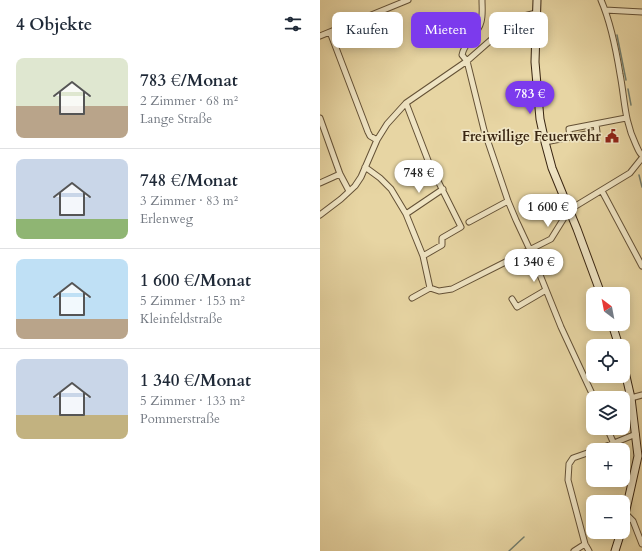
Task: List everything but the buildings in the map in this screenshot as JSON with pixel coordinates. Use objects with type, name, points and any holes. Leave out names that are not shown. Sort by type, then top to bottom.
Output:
[{"type":"main road","points":[[536,12],[537,0]]},
{"type":"main road","points":[[535,48],[535,62],[540,119],[545,142],[552,168],[598,287]]},
{"type":"main road","points":[[628,383],[640,456],[630,497]]},
{"type":"main road","points":[[615,551],[619,539]]},
{"type":"street","points":[[320,36],[408,0]]},
{"type":"street","points":[[482,0],[483,9],[481,24],[463,50],[462,55],[466,61],[484,130],[508,201],[530,250],[561,327],[591,391]]},
{"type":"street","points":[[412,298],[430,288],[439,291],[452,289],[551,240],[569,210],[630,173],[642,157],[633,139],[626,118],[621,75],[612,34],[601,0]]},
{"type":"street","points":[[605,10],[642,12]]},
{"type":"street","points":[[330,32],[364,118],[368,132],[370,136],[377,140]]},
{"type":"street","points":[[320,215],[355,186],[361,177],[377,140],[388,124],[406,103],[466,61],[489,41]]},
{"type":"street","points":[[406,103],[429,163],[461,227],[442,238],[442,244],[423,256]]},
{"type":"street","points":[[320,118],[323,134],[349,191]]},
{"type":"street","points":[[570,137],[569,129],[626,118]]},
{"type":"street","points":[[545,142],[597,132],[596,124]]},
{"type":"street","points":[[365,167],[380,178],[391,189],[406,214],[423,256],[430,288]]},
{"type":"street","points":[[320,183],[340,174]]},
{"type":"street","points":[[406,214],[443,189]]},
{"type":"street","points":[[602,191],[642,266]]},
{"type":"street","points":[[469,222],[508,201]]},
{"type":"street","points":[[512,300],[516,307],[546,290]]},
{"type":"street","points":[[631,398],[642,395]]},
{"type":"street","points":[[616,443],[636,434]]},
{"type":"street","points":[[586,453],[573,458],[569,464],[568,480],[585,544],[589,551]]},
{"type":"street","points":[[630,518],[633,521],[642,544]]},
{"type":"street","points":[[574,551],[585,544]]},
{"type":"waterway","points":[[617,35],[626,80]]},
{"type":"waterway","points":[[628,89],[631,105]]},
{"type":"waterway","points":[[639,175],[642,187]]},
{"type":"waterway","points":[[509,551],[524,537]]},
{"type":"place","name":"Freiwillige Feuerwehr","points":[[612,136]]}]
